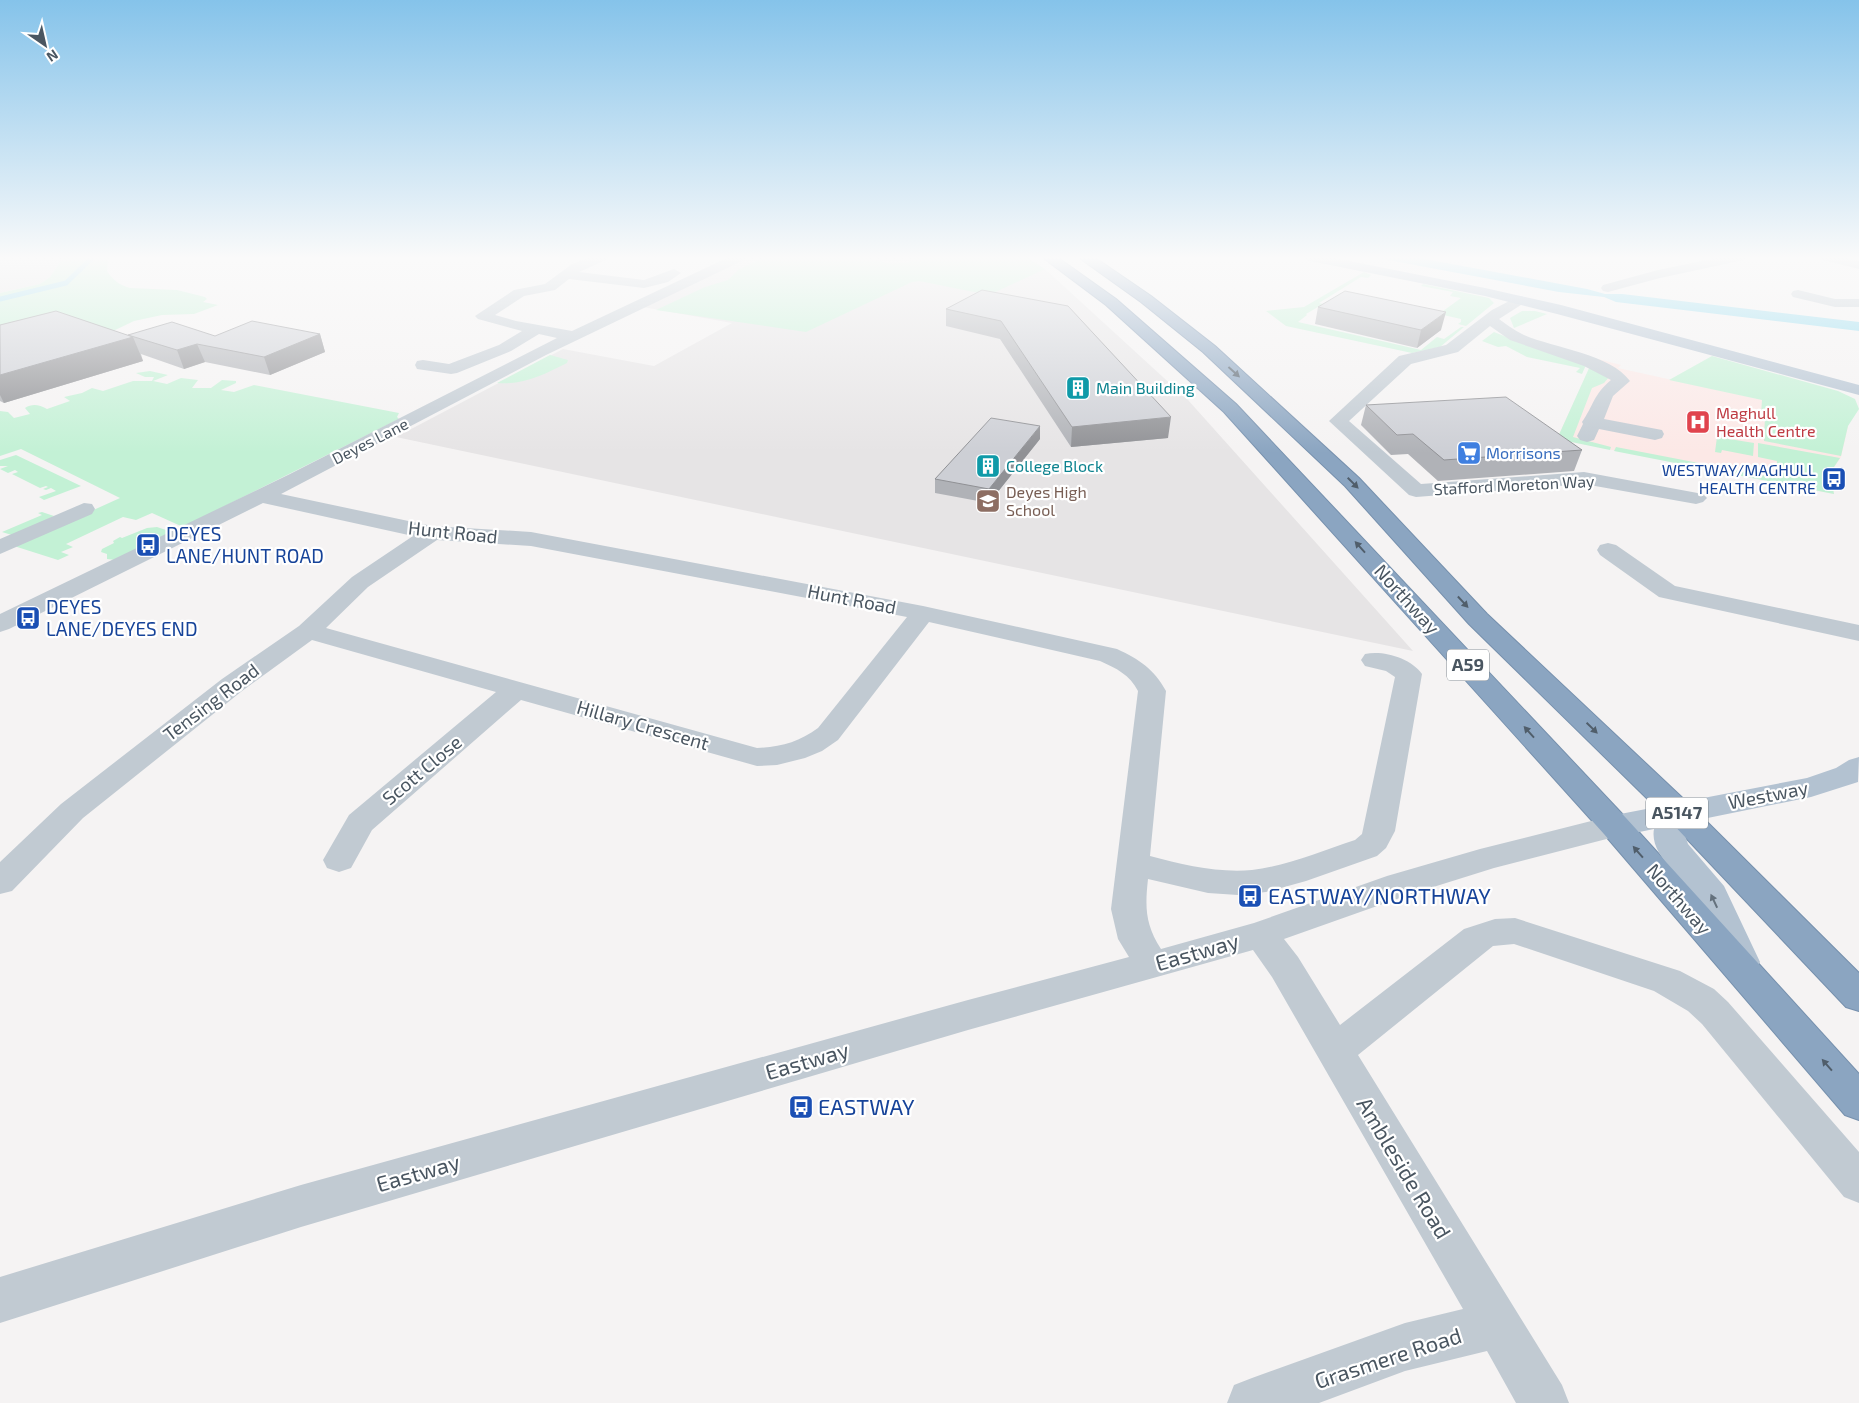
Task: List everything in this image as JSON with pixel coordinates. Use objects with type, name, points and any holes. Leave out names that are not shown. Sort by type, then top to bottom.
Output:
[{"type":"highway","name":"Northway","points":[[1134,322],[1230,408],[1615,826],[1859,1102]]},
{"type":"highway","name":"Northway","points":[[1175,322],[1272,407],[1352,482],[1478,618],[1679,812],[1859,996]]},
{"type":"main road","points":[[1604,322],[1859,390]]},
{"type":"main road","name":"Westway","points":[[1615,826],[1811,787],[1847,775],[1859,767]]},
{"type":"main road","points":[[1679,812],[1672,819],[1669,830],[1671,844],[1680,859],[1711,894],[1749,977]]},
{"type":"street","points":[[509,322],[575,336]]},
{"type":"street","name":"Deyes Lane","points":[[0,624],[260,496],[603,322]]},
{"type":"street","name":"Stafford Moreton Way","points":[[1486,322],[1452,349],[1405,360],[1338,421],[1416,491],[1584,478],[1696,498]]},
{"type":"street","points":[[1495,322],[1516,337],[1614,372],[1620,377],[1621,381],[1605,394],[1589,429],[1655,434]]},
{"type":"street","points":[[424,365],[451,369],[504,348],[536,329]]},
{"type":"street","name":"Hunt Road","points":[[260,496],[432,533],[531,539],[923,613],[1108,655],[1138,669],[1147,679],[1152,691],[1128,909],[1136,939],[1153,964]]},
{"type":"street","points":[[0,547],[84,509]]},
{"type":"street","name":"Tensing Road","points":[[0,882],[72,811],[232,685],[308,630],[360,582],[432,533]]},
{"type":"street","points":[[1608,550],[1667,592],[1859,632]]},
{"type":"street","name":"Hillary Crescent","points":[[308,630],[757,757],[776,757],[816,744],[828,734],[923,613]]},
{"type":"street","points":[[1134,863],[1174,875],[1232,882],[1251,882],[1273,878],[1366,848],[1371,844],[1379,830],[1409,674],[1395,665],[1374,660]]},
{"type":"street","name":"Scott Close","points":[[339,860],[360,823],[516,690]]},
{"type":"street","name":"Eastway","points":[[0,1300],[301,1206],[1261,934],[1408,882],[1491,857],[1615,826]]},
{"type":"street","points":[[1335,1051],[1476,938],[1487,933],[1515,931],[1667,981],[1701,1000],[1715,1013],[1859,1182]]},
{"type":"street","name":"Ambleside Road","points":[[1261,934],[1285,967],[1544,1403]]},
{"type":"street","name":"Grasmere Road","points":[[1252,1403],[1405,1347],[1497,1325]]},
{"type":"shaded area","name":"Deyes High School","points":[[729,322],[1103,322],[1188,400],[1413,651],[396,437],[563,349],[654,366],[732,323]]},
{"type":"shaded area","name":"Maghull Health Centre","points":[[1583,355],[1621,365],[1618,368],[1763,400],[1848,426],[1841,457],[1830,473],[1834,494],[1557,439],[1590,367]]},
{"type":"green space","points":[[0,322],[131,322],[111,332],[0,347]]},
{"type":"green space","points":[[741,322],[826,322],[806,332]]},
{"type":"green space","points":[[1281,322],[1300,322],[1421,350],[1437,337],[1444,339],[1461,327],[1464,327],[1440,347],[1412,353],[1286,326]]},
{"type":"green space","points":[[1460,322],[1470,322],[1466,326],[1458,324]]},
{"type":"green space","points":[[1512,322],[1527,322],[1514,328]]},
{"type":"green space","points":[[1494,332],[1586,365],[1582,374],[1576,372],[1580,368],[1527,357],[1506,346],[1498,347],[1482,341]]},
{"type":"green space","points":[[550,355],[568,360],[567,363],[525,381],[497,383]]},
{"type":"green space","points":[[1712,356],[1838,391],[1855,399],[1859,409],[1848,426],[1841,456],[1764,441],[1765,416],[1727,409],[1761,414],[1762,400],[1669,380]]},
{"type":"green space","points":[[1590,366],[1609,377],[1604,383],[1592,388],[1573,437],[1611,447],[1610,450],[1557,439]]},
{"type":"green space","points":[[150,371],[168,375],[153,381],[167,384],[181,378],[198,380],[192,388],[211,388],[222,380],[236,381],[236,383],[221,390],[234,392],[254,385],[399,413],[397,417],[399,419],[183,527],[152,513],[136,520],[123,517],[66,544],[73,547],[61,552],[69,555],[58,560],[14,546],[120,498],[21,449],[0,456],[0,411],[8,412],[14,418],[30,414],[25,408],[31,405],[47,409],[70,401],[64,397],[82,393],[92,388],[103,391],[133,381],[152,381],[154,377],[145,377],[136,373]]},
{"type":"green space","points":[[1717,437],[1754,443],[1753,456],[1722,450],[1721,453],[1715,452]]},
{"type":"green space","points":[[1758,443],[1840,458],[1830,473],[1834,494],[1614,451],[1616,447],[1776,478],[1777,461],[1758,457]]},
{"type":"green space","points":[[16,455],[81,486],[44,500],[39,497],[56,491],[51,488],[43,489],[48,487],[46,486],[40,488],[12,474],[18,472],[15,470],[8,473],[0,469],[8,466],[0,466],[0,460]]},
{"type":"green space","points":[[42,512],[54,516],[15,536],[2,532],[42,515],[38,513]]},
{"type":"green space","points":[[157,527],[172,532],[116,560],[107,559],[107,554],[101,552],[102,549],[114,543],[113,541],[120,537],[122,538],[147,528]]},
{"type":"water","points":[[1788,322],[1859,322],[1859,331]]},
{"type":"building","points":[[10,322],[90,322],[133,337],[0,375],[0,325]]},
{"type":"building","points":[[173,322],[215,336],[248,322],[260,322],[320,334],[264,357],[197,344],[177,350],[128,335]]},
{"type":"building","name":"Main Building","points":[[1002,322],[1083,322],[1171,417],[1072,427]]},
{"type":"building","points":[[1387,322],[1431,322],[1421,330]]},
{"type":"building","points":[[1506,397],[1582,450],[1444,460],[1413,434],[1397,435],[1366,405]]},
{"type":"building","name":"College Block","points":[[991,418],[1040,426],[989,489],[935,479]]},
{"type":"place","name":"Main Building","points":[[1078,388]]},
{"type":"place","name":"Maghull Health Centre","points":[[1698,422]]},
{"type":"place","name":"Morrisons","points":[[1469,453]]},
{"type":"place","name":"College Block","points":[[988,466]]},
{"type":"place","name":"WESTWAY/MAGHULL HEALTH CENTRE","points":[[1834,479]]},
{"type":"place","name":"Deyes High School","points":[[988,501]]},
{"type":"place","name":"DEYES LANE/HUNT ROAD","points":[[148,545]]},
{"type":"place","name":"DEYES LANE/DEYES END","points":[[28,618]]},
{"type":"place","name":"EASTWAY/NORTHWAY","points":[[1250,896]]},
{"type":"place","name":"EASTWAY","points":[[801,1107]]}]
